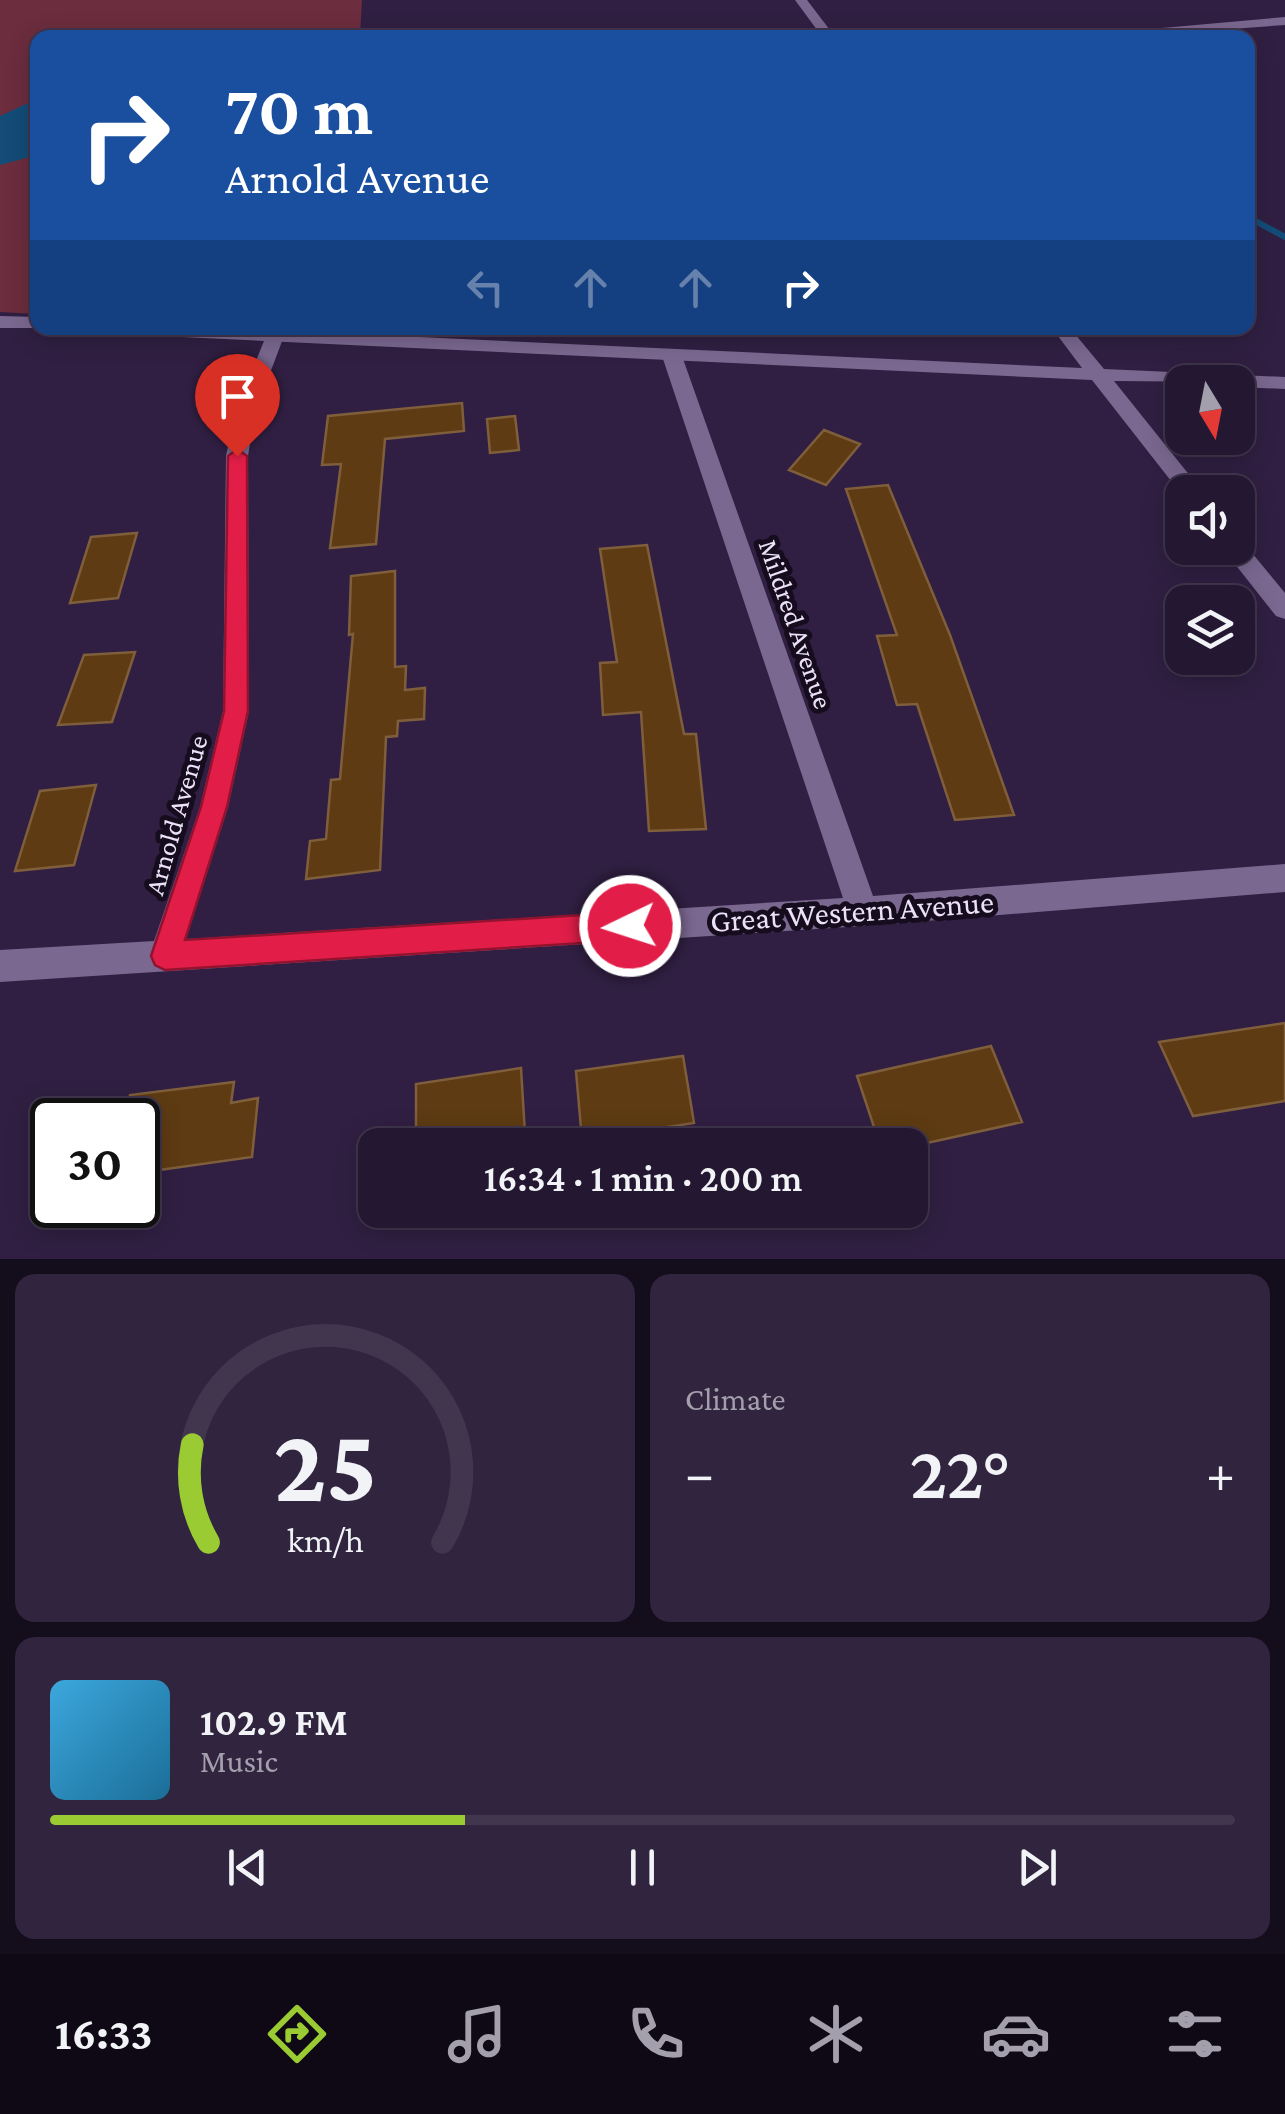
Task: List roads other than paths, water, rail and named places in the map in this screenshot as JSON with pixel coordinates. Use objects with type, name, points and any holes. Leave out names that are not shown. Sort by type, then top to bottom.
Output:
[{"type":"street","points":[[801,0],[824,30]]},
{"type":"street","points":[[1157,30],[1285,20]]},
{"type":"street","points":[[0,322],[30,324]]},
{"type":"street","points":[[255,335],[1285,384]]},
{"type":"street","points":[[1066,335],[1178,475]]},
{"type":"street","name":"Arnold Avenue","points":[[165,956],[214,807],[233,727],[238,668],[237,456],[245,413],[275,336]]},
{"type":"street","name":"Mildred Avenue","points":[[672,356],[863,911]]},
{"type":"street","points":[[1249,565],[1285,610]]},
{"type":"street","name":"Great Western Avenue","points":[[0,966],[863,911],[1285,878]]},
{"type":"water","points":[[30,102],[30,157],[0,165],[0,116]]},
{"type":"waterway","points":[[1255,221],[1285,237]]}]
